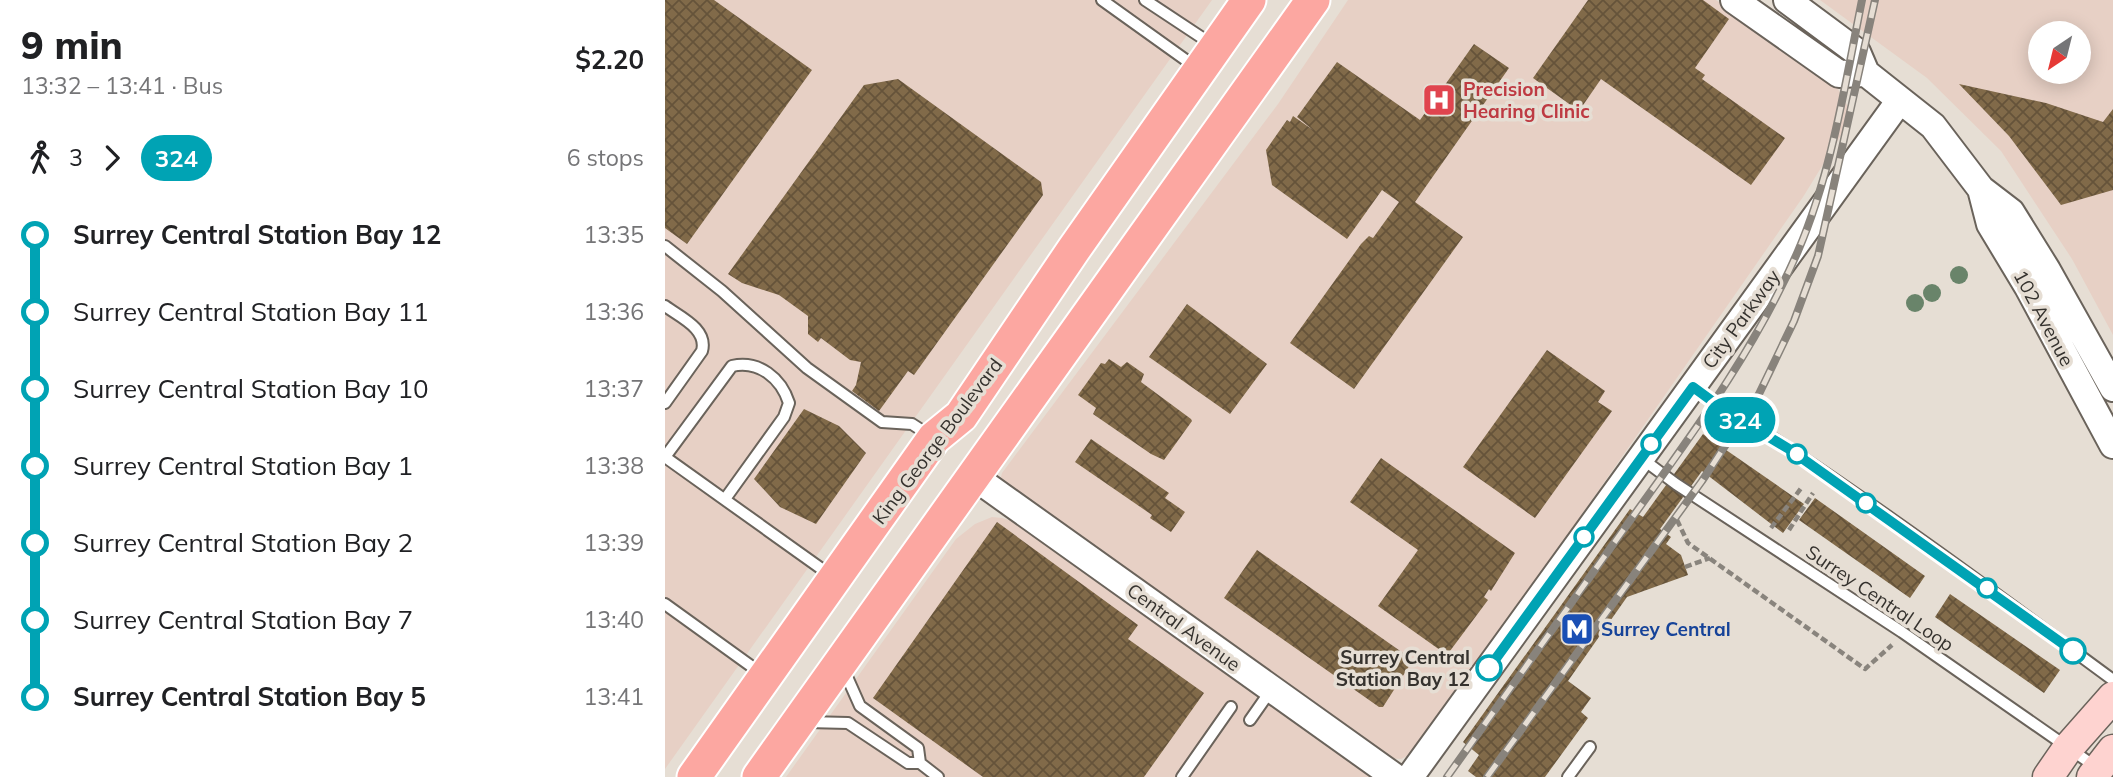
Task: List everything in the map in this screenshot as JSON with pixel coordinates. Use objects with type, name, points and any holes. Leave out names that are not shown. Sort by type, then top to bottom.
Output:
[{"type":"main road","name":"King George Boulevard","points":[[694,777],[934,438],[961,416],[1249,0]]},
{"type":"main road","points":[[759,777],[1313,0]]},
{"type":"main road","points":[[961,416],[973,476]]},
{"type":"main road","points":[[2048,777],[2068,748],[2113,697]]},
{"type":"street","name":"102 Avenue","points":[[1734,0],[1839,74],[1866,74]]},
{"type":"street","name":"102 Avenue","points":[[1788,0],[1857,52],[1866,74],[1940,133],[1981,189],[2011,212],[2025,231],[2113,388]]},
{"type":"street","name":"City Parkway","points":[[1410,777],[1900,100]]},
{"type":"street","name":"102 Avenue","points":[[1981,189],[1990,224],[2028,287],[2113,445]]},
{"type":"street","name":"Central Avenue","points":[[973,476],[1395,777]]},
{"type":"lane","points":[[1102,0],[1207,58]]},
{"type":"lane","points":[[1145,0],[1162,4],[1207,58]]},
{"type":"lane","points":[[665,246],[722,290],[807,368],[882,422],[912,425],[934,438]]},
{"type":"lane","points":[[665,306],[693,326],[702,335],[705,343],[665,403]]},
{"type":"lane","points":[[725,499],[784,417],[789,403],[778,381],[759,367],[742,364],[732,366],[665,457],[836,578]]},
{"type":"lane","points":[[1693,387],[1727,412],[1800,456],[2113,680]]},
{"type":"lane","name":"Surrey Central Loop","points":[[1641,458],[1676,484],[1902,632],[2068,748],[2101,765]]},
{"type":"lane","points":[[665,604],[766,676]]},
{"type":"lane","points":[[840,662],[860,706],[918,748],[920,763]]},
{"type":"lane","points":[[1250,720],[1272,690]]},
{"type":"lane","points":[[1182,777],[1231,708]]},
{"type":"lane","points":[[798,722],[848,723],[908,763],[920,763],[938,777]]},
{"type":"lane","points":[[1568,777],[1590,747]]},
{"type":"path","points":[[1771,528],[1802,487]]},
{"type":"path","points":[[1789,530],[1813,493]]},
{"type":"path","points":[[1677,520],[1688,542],[1864,670],[1892,645]]},
{"type":"path","points":[[1685,567],[1710,558]]},
{"type":"shaded area","points":[[665,0],[1212,0],[665,769]]},
{"type":"shaded area","points":[[1348,0],[1716,0],[1834,82],[1853,116],[1803,197],[1419,748],[1401,759],[1388,758],[1000,481],[1002,473],[1278,104]]},
{"type":"shaded area","points":[[1820,0],[2113,0],[2113,335],[2072,259],[2001,151],[1927,78]]},
{"type":"shaded area","points":[[992,517],[1021,524],[1373,777],[786,777],[956,539],[975,524]]},
{"type":"building","points":[[665,0],[714,0],[812,70],[687,244],[665,228]]},
{"type":"building","points":[[1588,0],[1703,0],[1729,19],[1695,68],[1705,75],[1702,79],[1785,138],[1751,185],[1601,79],[1579,111],[1533,78]]},
{"type":"building","points":[[1474,44],[1509,68],[1415,202],[1463,237],[1354,389],[1290,343],[1361,244],[1369,236],[1373,238],[1399,202],[1382,190],[1347,239],[1272,185],[1266,150],[1287,120],[1290,122],[1293,116],[1313,130],[1297,117],[1337,62],[1420,120]]},
{"type":"building","points":[[898,79],[1041,182],[1043,195],[914,375],[908,371],[879,411],[852,391],[861,362],[850,360],[821,338],[818,342],[808,334],[808,316],[779,295],[742,283],[728,274],[864,85]]},
{"type":"building","points":[[1959,84],[2046,103],[2103,122],[2113,109],[2113,190],[2061,205],[2009,136]]},
{"type":"building","points":[[1187,304],[1267,364],[1230,414],[1149,357]]},
{"type":"building","points":[[1547,350],[1605,391],[1598,402],[1612,411],[1535,518],[1463,467]]},
{"type":"building","points":[[1109,359],[1121,367],[1127,362],[1144,374],[1141,382],[1191,419],[1164,460],[1093,414],[1096,408],[1078,395],[1101,363],[1105,364]]},
{"type":"building","points":[[804,409],[839,426],[866,453],[816,524],[780,507],[754,479]]},
{"type":"building","points":[[1703,434],[1804,504],[1783,533],[1702,471],[1660,529],[1671,537],[1666,544],[1681,555],[1688,575],[1627,597],[1568,681],[1591,698],[1581,712],[1588,718],[1545,777],[1476,777],[1468,771],[1479,755],[1463,742],[1630,509],[1643,517]]},
{"type":"building","points":[[1091,439],[1169,493],[1165,498],[1185,512],[1171,532],[1150,518],[1152,515],[1075,462]]},
{"type":"building","points":[[1381,458],[1515,553],[1491,591],[1489,589],[1484,597],[1488,600],[1447,655],[1378,606],[1418,550],[1350,502]]},
{"type":"building","points":[[1815,498],[1925,576],[1910,598],[1799,520]]},
{"type":"building","points":[[997,522],[1138,625],[1128,639],[1204,693],[1144,777],[983,777],[873,698]]},
{"type":"building","points":[[1257,550],[1413,660],[1383,707],[1379,707],[1224,598]]},
{"type":"building","points":[[1950,594],[2060,670],[2044,693],[1935,617]]},
{"type":"railway","points":[[1447,777],[1702,419],[1763,321],[1798,251],[1820,190],[1862,0]]},
{"type":"railway","points":[[1487,777],[1702,481],[1759,394],[1794,321],[1818,256],[1875,0]]},
{"type":"bus line","name":"324","points":[[1489,668],[1693,387],[1727,412],[1789,449],[2073,651]]},
{"type":"place","name":"Precision Hearing Clinic","points":[[1439,100]]},
{"type":"place","name":"Surrey Central","points":[[1577,629]]},
{"type":"place","name":"Surrey Central Station Bay 12","points":[[1489,668]]}]
